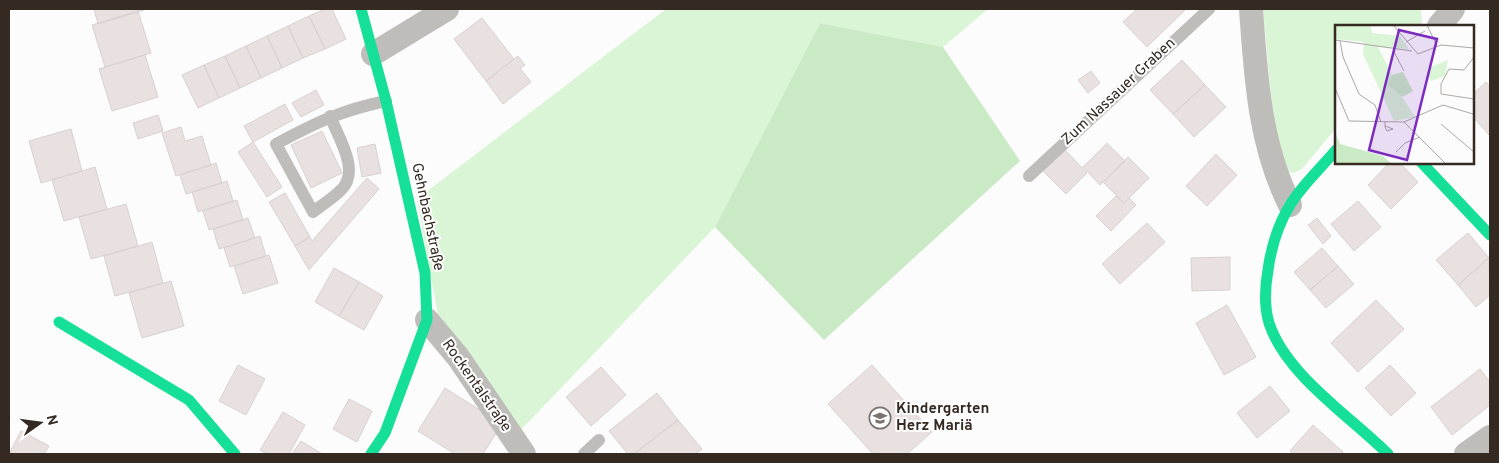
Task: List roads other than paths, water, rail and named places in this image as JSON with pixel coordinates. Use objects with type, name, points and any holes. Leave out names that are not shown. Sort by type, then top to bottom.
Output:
[{"type":"street","name":"Gehnbachstraße","points":[[361,9],[386,101],[425,273],[427,320],[385,433],[371,454]]},
{"type":"street","points":[[373,54],[447,9]]},
{"type":"street","points":[[1250,9],[1265,136],[1276,177],[1290,205]]},
{"type":"street","points":[[1440,25],[1453,9]]},
{"type":"street","points":[[1335,151],[1290,205],[1270,249],[1266,287],[1269,322],[1287,354],[1318,390],[1388,454]]},
{"type":"street","points":[[1423,164],[1490,234]]},
{"type":"street","name":"Rockentalstraße","points":[[427,320],[458,357],[524,454]]},
{"type":"street","points":[[59,322],[189,400],[235,454]]},
{"type":"street","points":[[1466,454],[1490,437]]},
{"type":"lane","name":"Zum Nassauer Graben","points":[[1029,176],[1209,9]]},
{"type":"lane","points":[[330,116],[350,166],[350,177],[343,189],[313,212],[276,144],[330,116],[350,109],[386,101]]},
{"type":"lane","points":[[584,454],[600,440]]},
{"type":"place","name":"Kindergarten Herz Mariä","points":[[880,418]]}]
